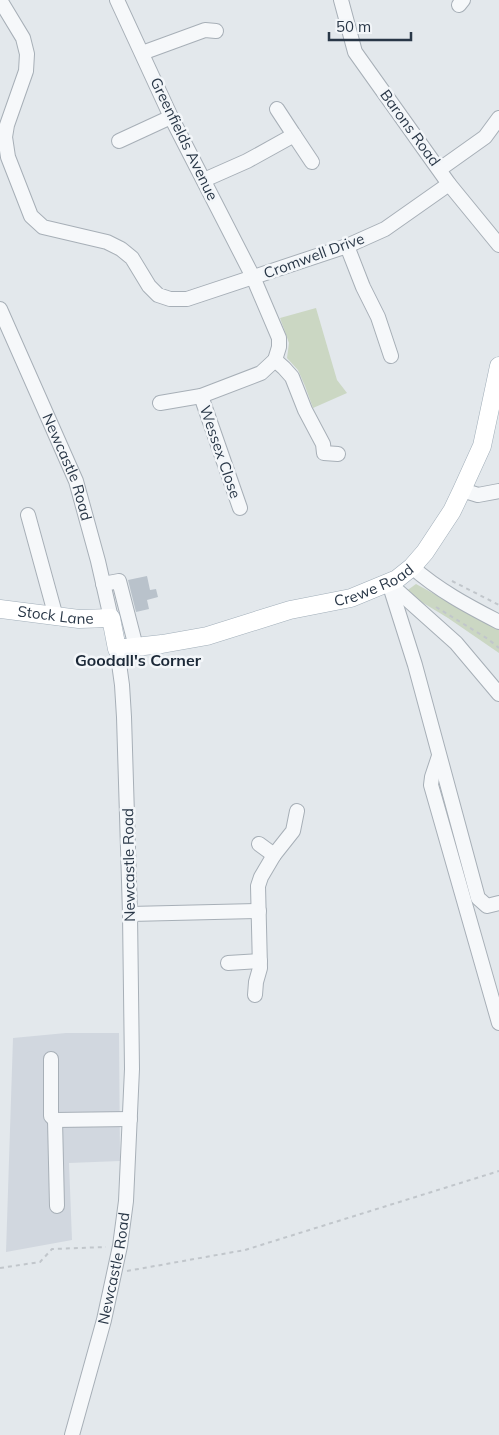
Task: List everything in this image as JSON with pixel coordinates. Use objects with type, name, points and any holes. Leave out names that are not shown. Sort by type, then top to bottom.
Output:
[{"type":"main road","name":"Crewe Road","points":[[117,649],[207,636],[290,610],[351,598],[397,579],[412,567],[425,552],[442,527],[462,490],[482,446],[499,366]]},
{"type":"main road","name":"Stock Lane","points":[[0,610],[91,620],[111,618]]},
{"type":"main road","name":"Newcastle Road","points":[[111,618],[117,649]]},
{"type":"street","name":"Cromwell Drive","points":[[0,0],[23,38],[27,54],[26,71],[7,124],[5,137],[8,158],[31,216],[43,227],[107,242],[121,249],[132,258],[149,286],[158,294],[187,300],[348,246],[385,229],[449,184]]},
{"type":"street","name":"Greenfields Avenue","points":[[117,0],[171,117],[253,278]]},
{"type":"street","name":"Barons Road","points":[[342,0],[355,52],[449,184],[499,245]]},
{"type":"street","points":[[142,53],[205,30],[216,31]]},
{"type":"street","points":[[277,109],[312,162]]},
{"type":"street","points":[[119,141],[171,117]]},
{"type":"street","points":[[440,169],[485,137],[499,118]]},
{"type":"street","points":[[204,180],[247,161],[294,135]]},
{"type":"street","points":[[348,246],[363,287],[378,317],[391,356]]},
{"type":"street","points":[[253,278],[279,338],[279,347],[275,360],[292,377],[305,410],[323,444],[324,453],[338,454]]},
{"type":"street","name":"Newcastle Road","points":[[0,309],[76,481],[111,618]]},
{"type":"street","name":"Wessex Close","points":[[160,403],[201,396],[260,373],[275,360]]},
{"type":"street","name":"Wessex Close","points":[[201,396],[240,508]]},
{"type":"street","points":[[462,490],[478,495],[499,491]]},
{"type":"street","points":[[28,515],[56,617]]},
{"type":"street","points":[[412,567],[425,578],[462,602],[499,622]]},
{"type":"street","points":[[103,584],[118,581],[136,647]]},
{"type":"street","points":[[389,583],[456,643],[499,694]]},
{"type":"street","points":[[389,583],[415,666],[478,898],[487,906],[499,903]]},
{"type":"street","name":"Newcastle Road","points":[[72,1435],[93,1360],[114,1273],[126,1201],[132,1068],[130,914],[124,717],[117,649]]},
{"type":"street","points":[[439,756],[431,785],[499,1023]]},
{"type":"street","points":[[255,995],[260,965],[258,886],[274,854],[293,831],[296,811]]},
{"type":"street","points":[[259,844],[274,854]]},
{"type":"street","points":[[130,914],[259,911]]},
{"type":"street","points":[[228,963],[260,965]]},
{"type":"street","points":[[51,1059],[51,1116],[55,1120],[56,1206]]},
{"type":"street","points":[[55,1120],[130,1119]]},
{"type":"path","points":[[450,580],[499,605]]},
{"type":"path","points":[[434,606],[488,639],[499,648]]},
{"type":"path","points":[[114,1273],[245,1250],[499,1171]]},
{"type":"path","points":[[0,1268],[40,1262],[52,1249],[120,1246]]},
{"type":"shaded area","points":[[66,1033],[119,1033],[120,1161],[69,1163],[72,1240],[6,1252],[13,1038]]},
{"type":"green space","points":[[316,308],[337,380],[347,393],[313,408],[298,370],[287,358],[289,343],[280,318]]},
{"type":"green space","points":[[416,584],[499,629],[499,653],[448,618],[405,592]]},
{"type":"building","points":[[147,576],[150,590],[156,589],[158,597],[147,600],[149,609],[136,612],[128,580]]},
{"type":"district","name":"Goodall's Corner","points":[[138,660]]}]
